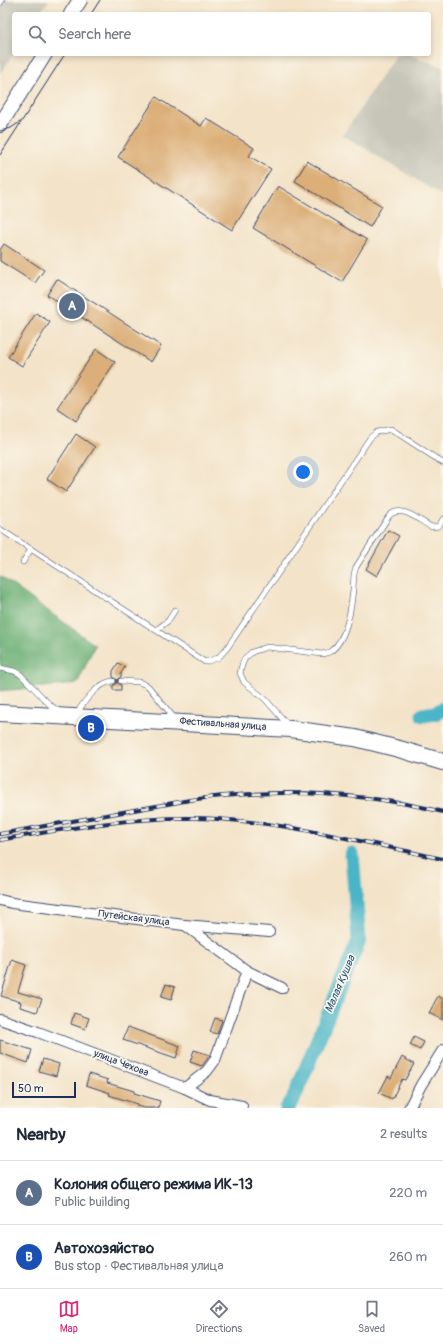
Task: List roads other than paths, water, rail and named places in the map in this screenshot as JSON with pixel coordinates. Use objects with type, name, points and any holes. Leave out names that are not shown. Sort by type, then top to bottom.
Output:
[{"type":"main road","name":"Фестивальная улица","points":[[0,713],[291,729],[355,738],[443,762]]},
{"type":"street","points":[[72,12],[80,0]]},
{"type":"street","points":[[0,125],[44,56]]},
{"type":"street","name":"Путейская улица","points":[[0,900],[12,903],[184,925],[269,932]]},
{"type":"street","points":[[184,925],[247,971],[282,988]]},
{"type":"street","points":[[185,1088],[207,1071],[216,1060],[247,971]]},
{"type":"street","name":"улица Чехова","points":[[0,1019],[185,1088],[210,1100],[242,1106]]},
{"type":"street","points":[[409,1108],[421,1085],[443,1050]]},
{"type":"lane","points":[[0,528],[205,662],[218,658],[222,655],[370,438],[377,432],[391,429],[443,463]]},
{"type":"lane","points":[[291,729],[265,699],[244,682],[240,676],[240,670],[245,658],[252,652],[267,647],[322,654],[331,651],[339,642],[349,621],[356,568],[389,516],[393,512],[404,512],[432,527],[439,526],[443,519]]},
{"type":"lane","points":[[22,562],[31,549]]},
{"type":"lane","points":[[156,630],[168,621],[175,610]]},
{"type":"lane","points":[[0,668],[20,674],[50,705],[71,717],[86,700],[107,681],[113,681]]},
{"type":"lane","points":[[121,681],[139,682],[148,686],[177,722]]},
{"type":"waterway","name":"Малая Кушва","points":[[423,715],[435,713],[443,709]]},
{"type":"waterway","name":"Малая Кушва","points":[[287,1108],[293,1100],[359,940],[352,854]]},
{"type":"tram line","points":[[92,12],[100,0]]},
{"type":"tram line","points":[[0,155],[64,56]]},
{"type":"tram line","points":[[0,131],[11,128],[20,122]]},
{"type":"railway","points":[[0,834],[190,800],[253,794],[285,793],[349,796],[412,805],[443,812]]},
{"type":"railway","points":[[0,840],[73,828],[146,819],[195,818],[289,827],[443,859]]},
{"type":"place","name":"Колония общего режима ИК-13","points":[[72,306]]},
{"type":"place","name":"Автохозяйство","points":[[91,728]]}]
